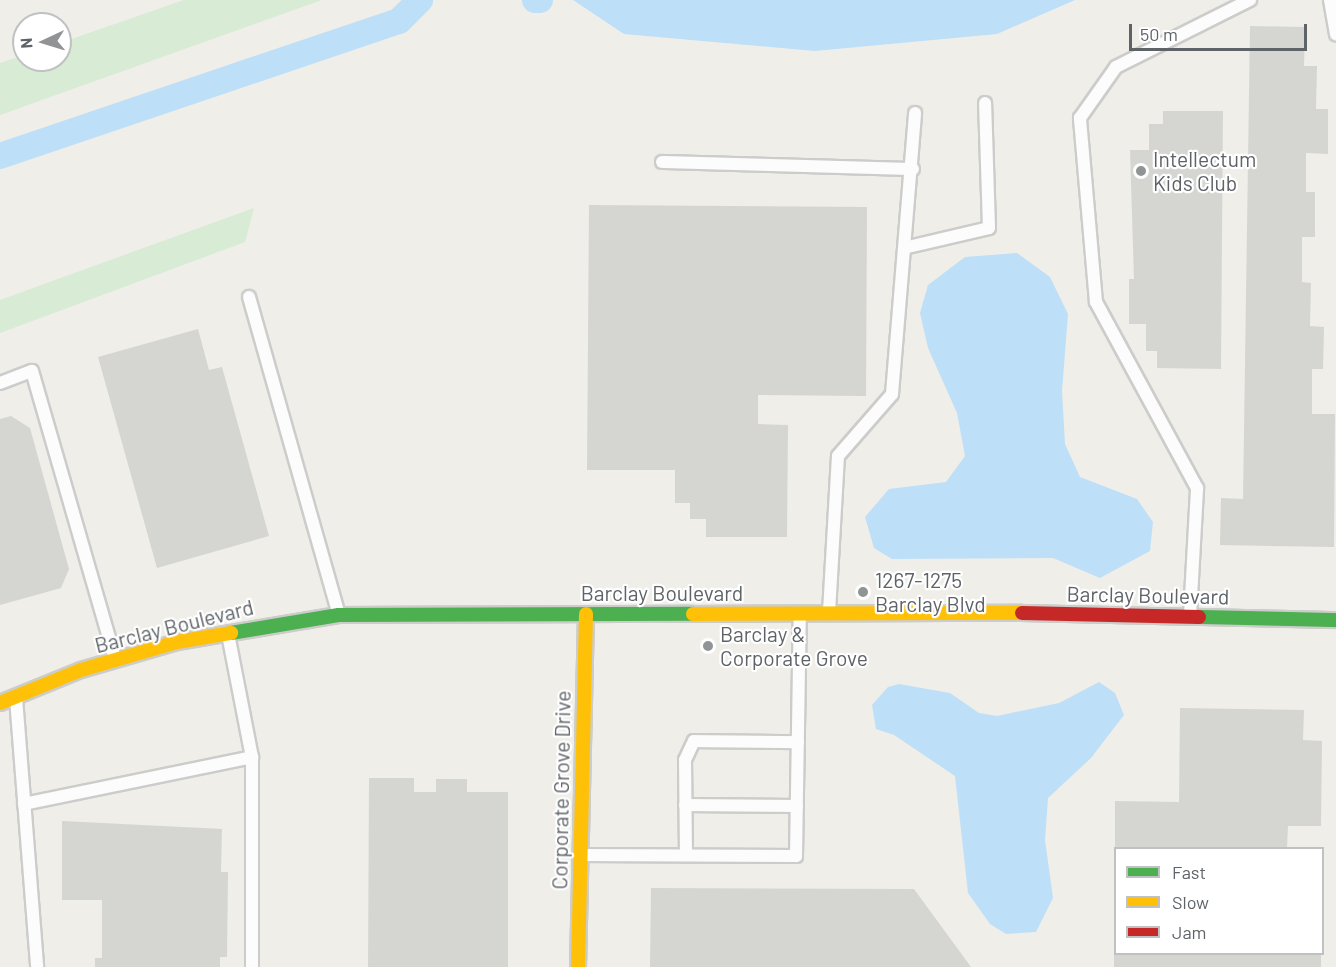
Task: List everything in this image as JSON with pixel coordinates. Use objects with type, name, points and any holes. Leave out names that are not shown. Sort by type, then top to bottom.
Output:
[{"type":"street","name":"Barclay Boulevard","points":[[0,703],[115,660],[227,632],[339,615],[829,613],[1190,616],[1336,620]]},
{"type":"street","name":"Corporate Grove Drive","points":[[578,967],[586,614]]},
{"type":"lane","points":[[1190,616],[1197,488],[1096,302],[1080,118],[1116,67],[1250,0]]},
{"type":"lane","points":[[1330,0],[1336,34]]},
{"type":"lane","points":[[908,247],[989,228],[985,103]]},
{"type":"lane","points":[[829,613],[838,456],[892,394],[908,247],[915,113]]},
{"type":"lane","points":[[662,162],[913,169]]},
{"type":"lane","points":[[249,297],[339,615]]},
{"type":"lane","points":[[0,383],[32,371],[115,660]]},
{"type":"lane","points":[[581,855],[796,856],[800,614]]},
{"type":"lane","points":[[227,632],[252,757],[252,967]]},
{"type":"lane","points":[[16,697],[38,967]]},
{"type":"lane","points":[[686,855],[685,760],[694,741],[798,742]]},
{"type":"lane","points":[[24,804],[252,757]]},
{"type":"lane","points":[[685,805],[797,806]]},
{"type":"green space","points":[[184,0],[322,0],[0,115],[0,63],[12,59],[12,72],[72,72],[72,39]]},
{"type":"green space","points":[[254,208],[245,242],[0,333],[0,300]]},
{"type":"water","points":[[573,0],[1075,0],[997,34],[815,51],[624,34]]},
{"type":"water","points":[[1017,253],[1050,277],[1068,314],[1062,391],[1065,444],[1080,477],[1137,499],[1153,522],[1150,551],[1100,578],[1053,558],[892,559],[874,548],[865,517],[889,489],[946,482],[965,456],[957,413],[928,348],[920,313],[928,285],[965,257]]},
{"type":"water","points":[[1099,682],[1115,693],[1124,715],[1091,758],[1048,798],[1045,840],[1053,898],[1036,932],[1006,934],[990,924],[968,893],[955,776],[894,735],[876,729],[872,705],[888,687],[899,684],[950,693],[979,713],[997,716],[1059,703]]},
{"type":"building","points":[[1250,26],[1305,27],[1304,66],[1317,66],[1316,109],[1328,109],[1328,154],[1306,153],[1306,192],[1315,192],[1315,237],[1302,237],[1302,282],[1311,283],[1310,326],[1324,327],[1323,369],[1312,369],[1312,414],[1335,414],[1334,547],[1220,545],[1221,498],[1243,499]]},
{"type":"building","points":[[1163,111],[1223,111],[1221,369],[1157,368],[1157,351],[1146,351],[1146,324],[1129,324],[1129,279],[1134,279],[1130,150],[1149,150],[1149,124],[1163,124]]},
{"type":"building","points":[[589,205],[867,207],[866,396],[758,395],[758,424],[788,425],[787,537],[706,537],[706,519],[690,519],[690,503],[675,503],[675,470],[587,470]]},
{"type":"building","points":[[198,329],[209,370],[222,367],[269,536],[157,568],[98,357]]},
{"type":"building","points":[[11,416],[30,428],[69,569],[61,588],[0,605],[0,419]]},
{"type":"building","points":[[1180,708],[1304,710],[1303,740],[1322,741],[1321,826],[1288,826],[1287,847],[1115,847],[1115,801],[1179,802]]},
{"type":"building","points":[[369,778],[414,778],[414,792],[436,792],[436,779],[467,779],[467,792],[508,792],[508,967],[368,967]]},
{"type":"building","points":[[62,821],[222,829],[221,872],[228,872],[227,957],[220,957],[220,967],[95,967],[95,958],[102,958],[102,900],[62,900]]},
{"type":"building","points":[[651,888],[914,889],[971,967],[650,967]]},
{"type":"building","points":[[1114,955],[1321,955],[1321,967],[1114,967]]},
{"type":"waterway","points":[[0,156],[399,21],[420,0]]},
{"type":"waterway","points":[[535,0],[540,0]]},
{"type":"traffic: fast","points":[[231,633],[339,615],[693,614]]},
{"type":"traffic: fast","points":[[1199,617],[1336,620]]},
{"type":"traffic: slow","points":[[693,614],[1022,613]]},
{"type":"traffic: slow","points":[[578,967],[586,614]]},
{"type":"traffic: slow","points":[[0,703],[81,670],[177,642],[231,633]]},
{"type":"traffic: jam","points":[[1022,613],[1199,617]]},
{"type":"place","name":"Intellectum Kids Club","points":[[1141,171]]},
{"type":"place","name":"1267-1275 Barclay Blvd","points":[[863,592]]},
{"type":"place","name":"Barclay & Corporate Grove","points":[[708,646]]}]
